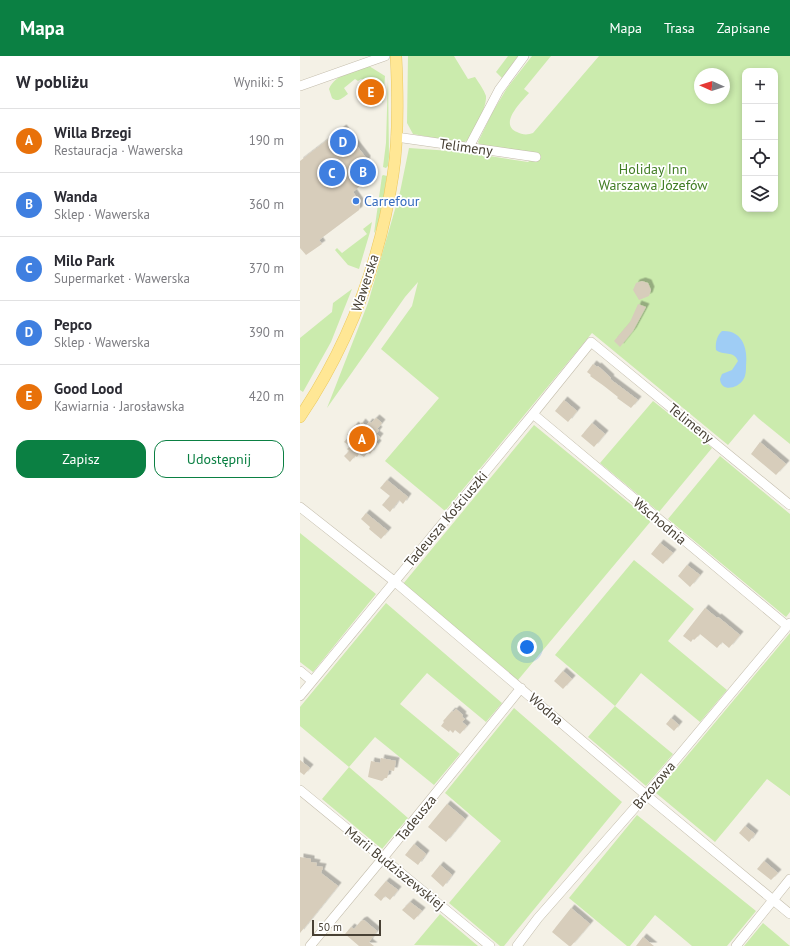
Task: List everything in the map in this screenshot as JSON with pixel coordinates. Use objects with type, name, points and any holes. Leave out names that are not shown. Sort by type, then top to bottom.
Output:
[{"type":"main road","name":"Wawerska","points":[[300,417],[323,381],[340,349],[364,289],[386,214],[393,174],[396,137],[398,88],[396,56]]},
{"type":"street","points":[[300,86],[385,56]]},
{"type":"street","points":[[469,147],[499,90],[524,56]]},
{"type":"street","name":"Telimeny","points":[[396,137],[536,157]]},
{"type":"street","name":"Telimeny","points":[[591,342],[790,505]]},
{"type":"street","name":"Tadeusza Kościuszki","points":[[300,696],[591,342]]},
{"type":"street","name":"Wschodnia","points":[[533,414],[789,624]]},
{"type":"street","name":"Wodna","points":[[300,507],[394,581],[646,795],[790,914]]},
{"type":"street","name":"Brzozowa","points":[[517,946],[538,918],[646,795],[789,624]]},
{"type":"street","points":[[300,671],[312,681]]},
{"type":"street","name":"Tadeusza","points":[[310,946],[521,688]]},
{"type":"street","name":"Marii Budziszewskiej","points":[[300,790],[490,946]]},
{"type":"street","points":[[736,946],[790,880]]},
{"type":"green space","points":[[408,56],[454,56],[468,79],[475,77],[486,96],[486,101],[480,119],[469,140],[462,143],[413,134],[407,123]]},
{"type":"green space","points":[[508,56],[518,56],[502,78],[496,72]]},
{"type":"green space","name":"Holiday Inn Warszawa Józefów","points":[[532,56],[551,56],[524,89],[529,93],[513,112],[510,124],[512,128],[523,134],[533,133],[599,56],[790,56],[790,444],[754,414],[728,445],[592,333],[445,511],[385,461],[439,398],[381,349],[412,306],[418,282],[405,297],[327,408],[368,303],[400,192],[409,148],[464,152],[528,162],[536,154],[479,144],[478,142],[492,113],[507,88]]},
{"type":"green space","points":[[369,66],[385,76],[383,103],[366,80],[361,79],[358,81],[355,79],[344,88],[348,94],[342,98],[336,100],[332,98],[329,89],[336,80],[341,76]]},
{"type":"green space","points":[[388,77],[389,157],[388,166],[386,168],[383,167],[386,143]]},
{"type":"green space","points":[[382,176],[387,176],[384,197],[381,215],[374,233]]},
{"type":"green space","points":[[372,222],[359,269],[348,265],[335,250],[337,248],[342,253],[367,234],[363,229]]},
{"type":"green space","points":[[352,289],[331,342],[303,392],[300,390],[300,338],[332,312],[333,303]]},
{"type":"green space","points":[[653,401],[712,448],[659,512],[600,463]]},
{"type":"green space","points":[[534,425],[651,521],[518,680],[403,584]]},
{"type":"green space","points":[[720,456],[790,514],[790,612],[786,617],[668,519]]},
{"type":"green space","points":[[300,533],[376,594],[313,672],[300,662]]},
{"type":"green space","points":[[634,560],[694,609],[668,641],[727,690],[700,722],[641,673],[615,706],[555,655]]},
{"type":"green space","points":[[386,603],[502,703],[486,722],[427,673],[400,704],[460,754],[434,785],[375,737],[349,767],[300,726],[300,707]]},
{"type":"green space","points":[[790,633],[790,796],[767,779],[715,842],[656,793]]},
{"type":"green space","points":[[615,706],[673,754],[646,786],[588,737]]},
{"type":"green space","points":[[514,708],[622,802],[504,946],[500,946],[449,903],[501,841],[445,793]]},
{"type":"green space","points":[[349,767],[408,818],[382,849],[322,799]]},
{"type":"green space","points":[[637,815],[756,911],[727,946],[692,946],[655,915],[630,946],[627,946],[569,898]]},
{"type":"green space","points":[[440,914],[478,946],[414,945]]},
{"type":"green space","points":[[763,923],[790,946],[744,946]]},
{"type":"water","points":[[722,331],[735,334],[739,337],[743,342],[746,353],[746,371],[744,378],[740,383],[730,388],[723,386],[720,379],[722,374],[732,370],[738,361],[734,355],[722,353],[716,350],[717,339]]},
{"type":"building","points":[[343,128],[367,159],[362,184],[353,192],[360,202],[359,210],[319,240],[322,244],[306,255],[300,248],[300,161]]},
{"type":"building","points":[[642,281],[648,283],[651,290],[649,296],[639,300],[633,290],[636,283]]},
{"type":"building","points":[[638,304],[646,307],[633,331],[620,347],[614,341],[630,322]]},
{"type":"building","points":[[593,364],[597,367],[598,366],[611,378],[610,379],[638,400],[631,408],[590,376],[591,375],[587,372]]},
{"type":"building","points":[[564,400],[577,411],[568,422],[555,411]]},
{"type":"building","points":[[376,418],[382,423],[377,429],[379,430],[376,434],[380,437],[376,442],[378,444],[370,454],[368,452],[364,457],[359,454],[350,462],[344,456],[349,451],[347,449],[350,446],[344,442],[349,436],[347,435],[355,425],[358,428],[362,422],[366,426],[369,422],[371,423]]},
{"type":"building","points":[[592,423],[605,434],[594,447],[581,436]]},
{"type":"building","points":[[760,442],[786,464],[776,475],[751,454]]},
{"type":"building","points":[[387,480],[408,497],[403,504],[399,500],[390,512],[382,505],[390,496],[380,488]]},
{"type":"building","points":[[366,513],[388,531],[381,539],[369,529],[370,527],[361,519]]},
{"type":"building","points":[[660,543],[673,553],[663,564],[651,554]]},
{"type":"building","points":[[687,565],[700,575],[690,587],[678,576]]},
{"type":"building","points":[[705,608],[740,635],[729,648],[722,642],[717,648],[700,634],[691,642],[683,636]]},
{"type":"building","points":[[563,671],[572,679],[563,689],[554,681]]},
{"type":"building","points":[[456,709],[463,715],[462,717],[465,719],[462,722],[467,726],[460,734],[455,730],[453,733],[450,730],[449,732],[441,726],[444,722],[443,721],[452,711],[453,712]]},
{"type":"building","points":[[671,718],[679,725],[674,731],[666,724]]},
{"type":"building","points":[[381,758],[396,761],[394,771],[389,770],[387,778],[382,781],[368,777],[371,761],[380,763]]},
{"type":"building","points":[[300,760],[310,768],[304,775],[300,772]]},
{"type":"building","points":[[447,804],[465,819],[446,842],[428,827]]},
{"type":"building","points":[[745,826],[755,834],[749,842],[739,833]]},
{"type":"building","points":[[414,844],[426,854],[418,865],[405,855]]},
{"type":"building","points":[[300,857],[311,859],[311,862],[317,863],[316,866],[323,867],[321,873],[338,886],[300,933]]},
{"type":"building","points":[[764,861],[778,873],[771,880],[757,869]]},
{"type":"building","points":[[440,865],[452,875],[443,887],[431,876]]},
{"type":"building","points":[[386,881],[398,890],[390,900],[385,896],[381,901],[374,895]]},
{"type":"building","points":[[410,902],[422,911],[414,920],[402,910]]},
{"type":"building","points":[[571,908],[590,924],[571,946],[569,946],[552,932]]},
{"type":"building","points":[[364,920],[377,931],[369,942],[374,946],[359,946],[345,934],[351,927],[354,929],[361,921]]},
{"type":"building","points":[[643,937],[654,946],[636,946]]},
{"type":"place","name":"Good Lood","points":[[371,92]]},
{"type":"place","name":"Pepco","points":[[343,142]]},
{"type":"place","name":"Wanda","points":[[363,172]]},
{"type":"place","name":"Milo Park","points":[[332,173]]},
{"type":"place","name":"Carrefour","points":[[356,201]]},
{"type":"place","name":"Willa Brzegi","points":[[362,439]]}]
